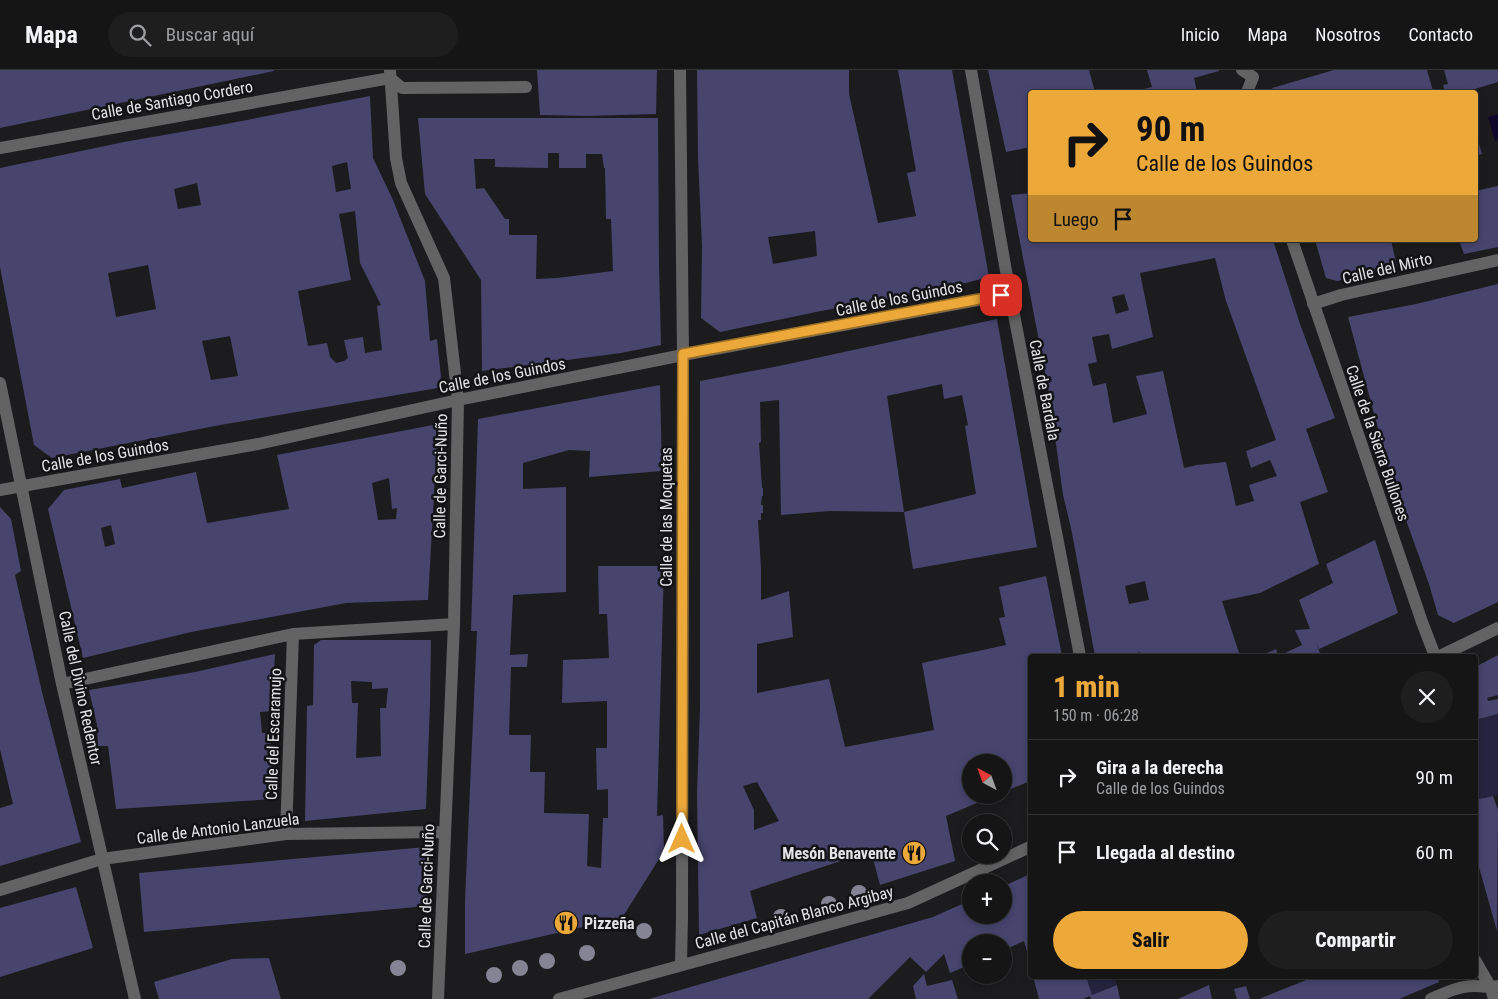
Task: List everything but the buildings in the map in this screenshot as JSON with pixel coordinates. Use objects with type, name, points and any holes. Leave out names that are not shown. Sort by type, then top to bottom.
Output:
[{"type":"street","name":"Calle de las Moquetas","points":[[680,70],[683,354],[681,965]]},
{"type":"street","name":"Calle de Bardala","points":[[971,70],[1010,294],[1080,654]]},
{"type":"street","points":[[1242,70],[1258,74],[1248,90]]},
{"type":"street","points":[[390,74],[402,88],[526,87]]},
{"type":"street","name":"Calle de Santiago Cordero","points":[[0,148],[390,74]]},
{"type":"street","name":"Calle de Garci-Nuño","points":[[390,74],[396,158],[401,183],[444,278],[458,400],[454,624],[438,999]]},
{"type":"street","name":"Calle de la Sierra Bullones","points":[[1293,242],[1434,654]]},
{"type":"street","name":"Calle del Mirto","points":[[1313,304],[1341,295],[1498,260]]},
{"type":"street","name":"Calle de los Guindos","points":[[0,490],[258,444],[458,400],[683,354],[1010,294]]},
{"type":"street","name":"Calle del Divino Redentor","points":[[0,382],[62,684],[135,999]]},
{"type":"street","points":[[62,684],[293,634],[454,624]]},
{"type":"street","points":[[1444,654],[1498,628]]},
{"type":"street","name":"Calle del Escaramujo","points":[[286,834],[293,634]]},
{"type":"street","name":"Calle de Antonio Lanzuela","points":[[0,890],[102,859],[286,834],[444,832]]},
{"type":"street","name":"Calle del Capitán Blanco Argibay","points":[[559,999],[908,903],[1028,848]]},
{"type":"street","points":[[1478,965],[1494,991]]},
{"type":"street","points":[[1431,999],[1461,987],[1474,986],[1494,991]]},
{"type":"shaded area","points":[[1498,114],[1498,140],[1495,141],[1488,117]]},
{"type":"shaded area","points":[[1498,714],[1498,795],[1478,799],[1478,719]]},
{"type":"shaded area","points":[[1087,979],[1115,979],[1117,985],[1092,995]]},
{"type":"place","name":"Mesón Benavente","points":[[914,853]]},
{"type":"place","name":"Pizzeña","points":[[566,923]]},
{"type":"route","points":[[682,839],[683,354],[1001,295]]}]
